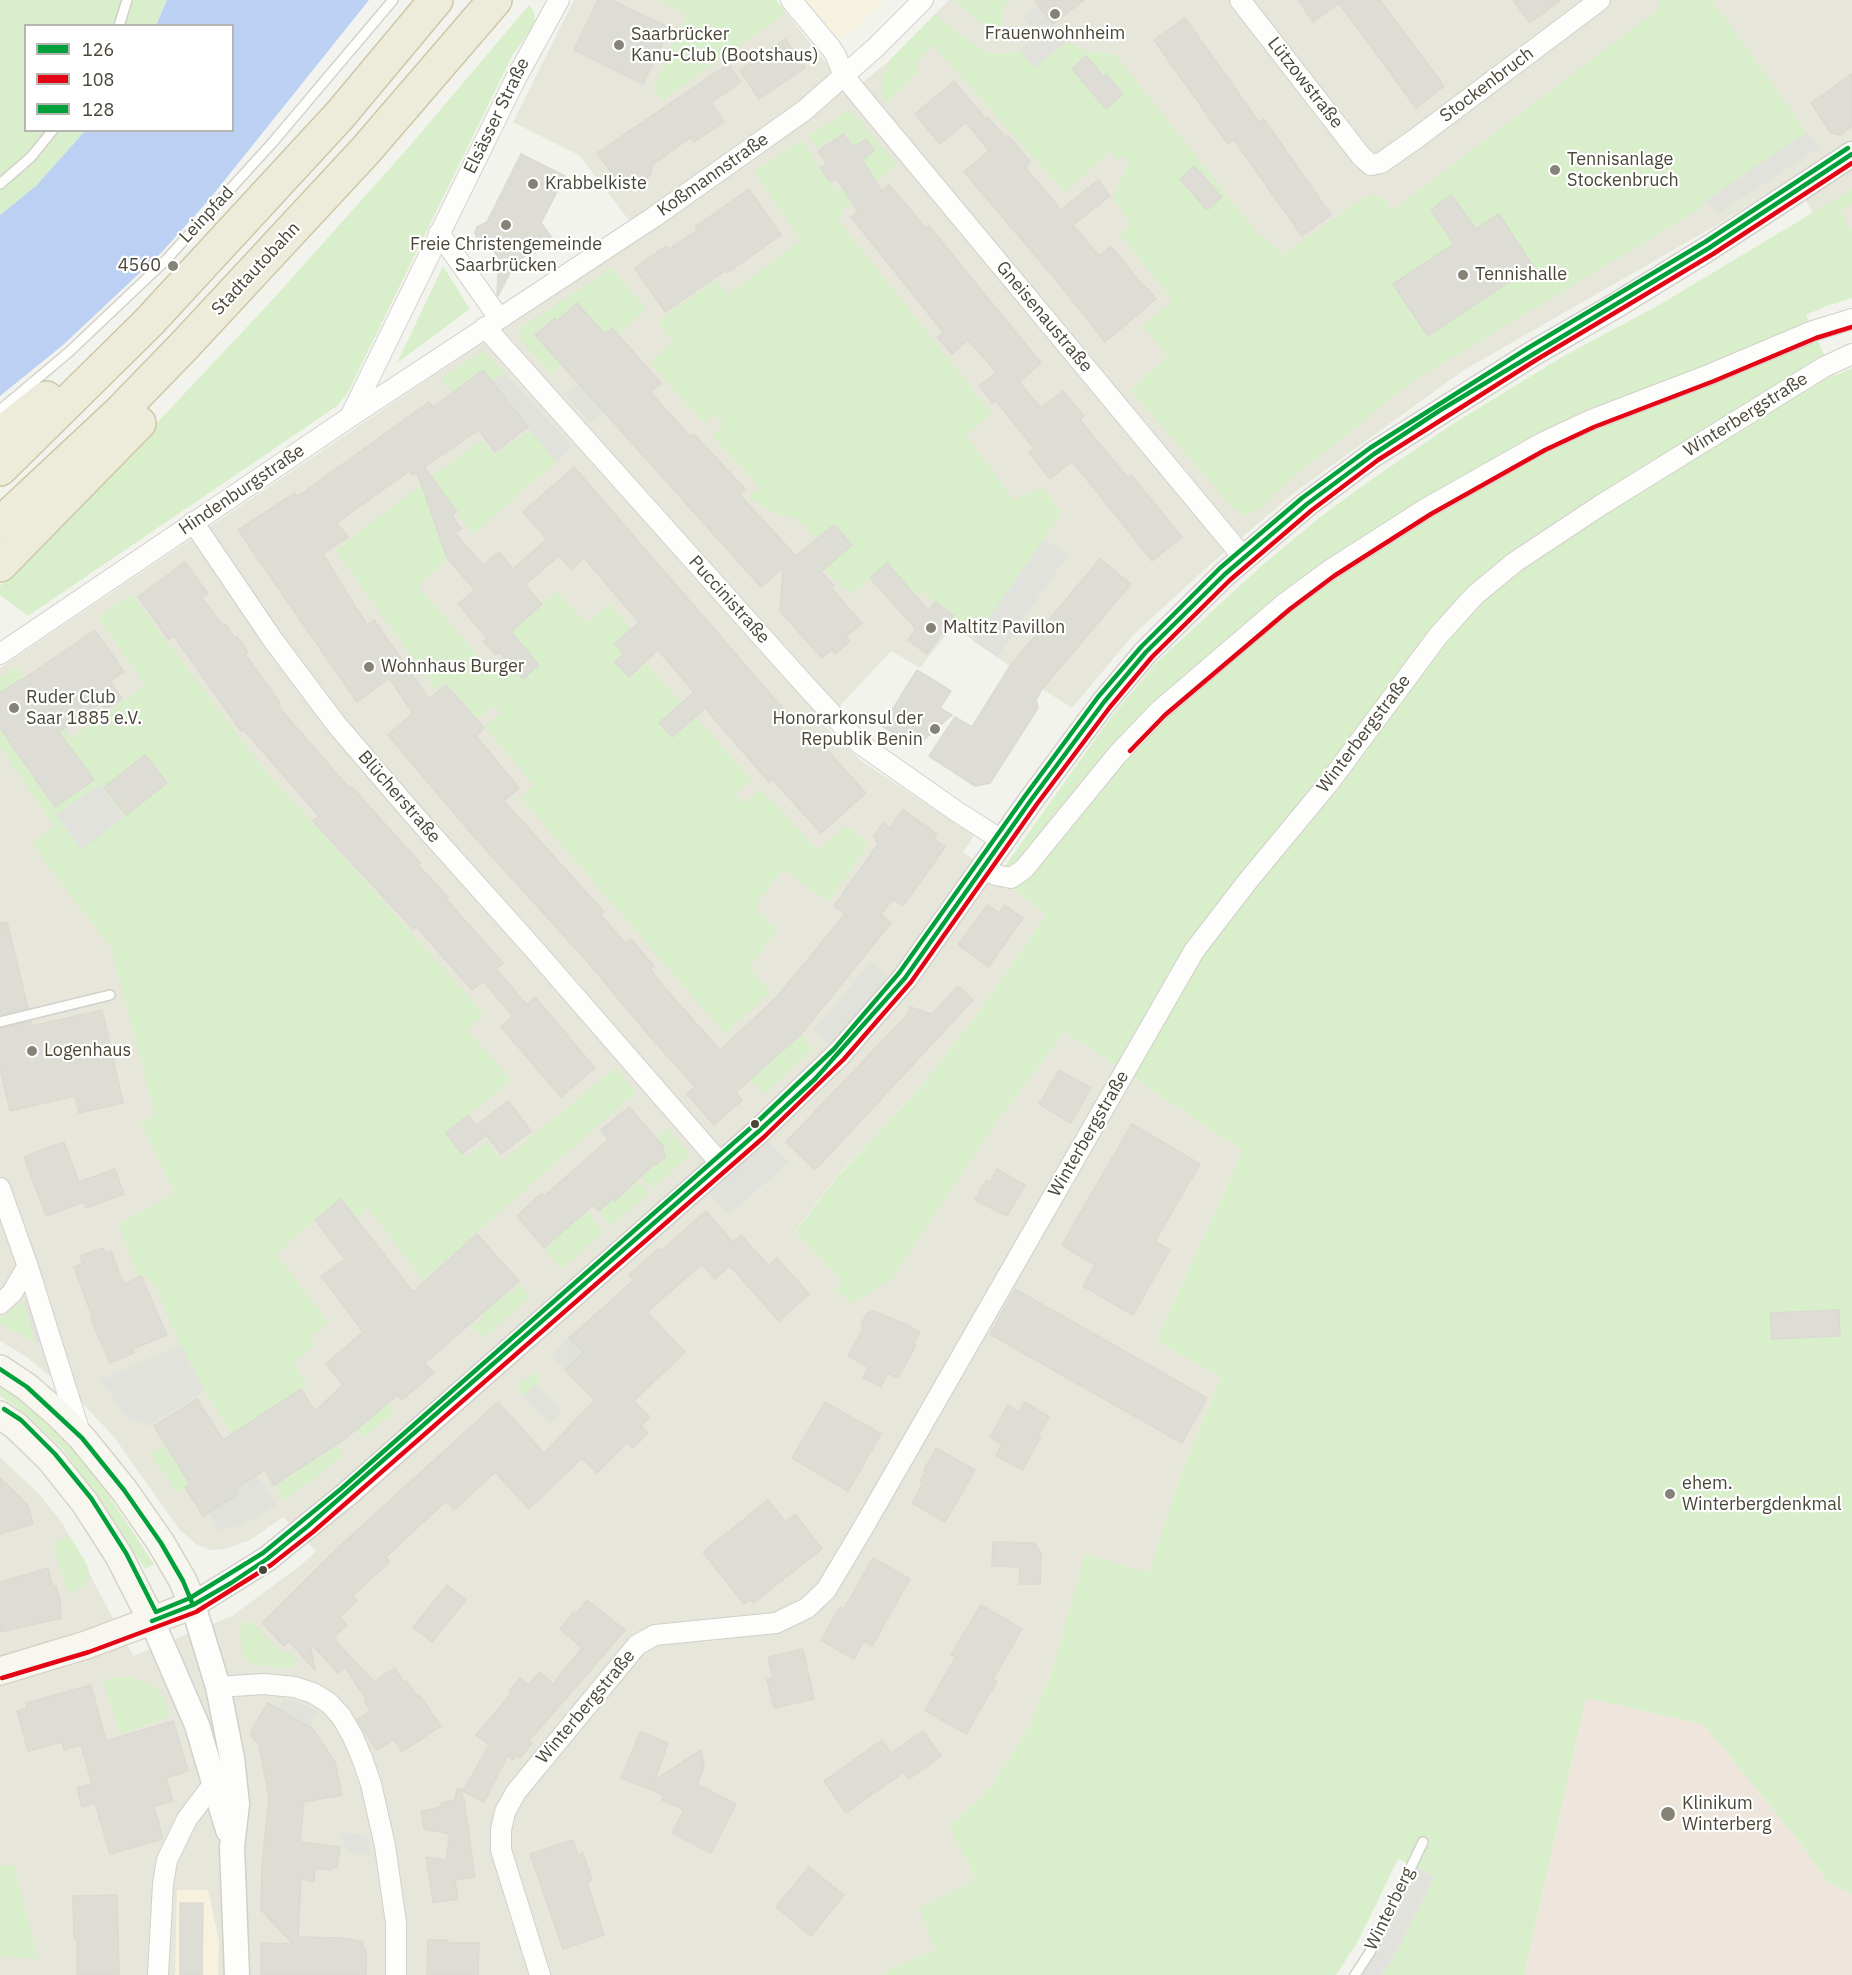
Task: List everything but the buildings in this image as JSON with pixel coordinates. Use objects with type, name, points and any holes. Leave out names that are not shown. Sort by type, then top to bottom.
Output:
[{"type":"highway","points":[[0,469],[149,322],[340,115],[435,0]]},
{"type":"highway","name":"Stadtautobahn","points":[[0,524],[128,404],[184,346],[366,150],[495,0]]},
{"type":"highway","points":[[0,565],[135,428],[260,291],[313,229],[366,150]]},
{"type":"highway","points":[[0,435],[77,374],[149,322]]},
{"type":"main road","points":[[0,1369],[27,1387],[82,1438],[124,1490],[161,1543],[183,1581],[193,1605],[86,1646],[0,1671]]},
{"type":"main road","points":[[0,1415],[16,1426],[50,1459],[85,1503],[119,1556],[152,1621]]},
{"type":"street","points":[[791,0],[831,48],[843,76]]},
{"type":"street","name":"Koßmannstraße","points":[[492,322],[654,217],[805,110],[923,0]]},
{"type":"street","name":"Lützowstraße","points":[[1240,0],[1361,156],[1371,165]]},
{"type":"street","name":"Stockenbruch","points":[[1371,165],[1382,163],[1600,0]]},
{"type":"street","name":"Elsässer Straße","points":[[350,417],[515,80],[555,6]]},
{"type":"street","name":"Gneisenaustraße","points":[[843,76],[1244,558]]},
{"type":"street","points":[[237,1975],[232,1847],[237,1804],[232,1758],[218,1687],[193,1605],[267,1559],[347,1494],[815,1079],[871,1019],[905,978],[1104,702],[1146,652],[1244,558],[1307,504],[1374,454],[1522,360],[1699,254],[1852,154]]},
{"type":"street","points":[[439,233],[492,322]]},
{"type":"street","points":[[984,868],[996,875],[1011,878],[1024,869],[1117,755],[1160,710],[1285,603],[1330,570],[1427,508],[1542,443],[1591,420],[1814,331],[1852,319]]},
{"type":"street","name":"Puccinistraße","points":[[492,322],[570,416],[806,686],[859,742],[956,811],[1003,841]]},
{"type":"street","name":"Hindenburgstraße","points":[[0,654],[492,322]]},
{"type":"street","name":"Winterbergstraße","points":[[540,1975],[501,1851],[501,1830],[505,1812],[516,1792],[637,1646],[655,1635],[776,1623],[807,1608],[826,1590],[1194,951],[1247,882],[1328,784],[1438,636],[1475,595],[1515,562],[1601,505],[1824,366],[1852,354]]},
{"type":"street","name":"Blücherstraße","points":[[193,522],[273,640],[336,724],[721,1164]]},
{"type":"street","points":[[0,1188],[82,1438]]},
{"type":"street","points":[[0,1304],[12,1293],[27,1267]]},
{"type":"street","points":[[152,1621],[197,1725],[232,1847]]},
{"type":"street","points":[[218,1687],[264,1684],[294,1687],[313,1693],[329,1703],[341,1716],[362,1758],[383,1836],[396,1923],[396,1975]]},
{"type":"street","points":[[158,1975],[163,1884],[167,1860],[187,1819],[215,1782]]},
{"type":"lane","points":[[120,24],[127,0]]},
{"type":"lane","name":"Leinpfad","points":[[0,411],[69,352],[166,260],[266,150],[393,0]]},
{"type":"lane","points":[[0,184],[30,157],[51,132]]},
{"type":"lane","points":[[0,1022],[110,995]]},
{"type":"lane","name":"Winterberg","points":[[1355,1975],[1370,1952],[1423,1842]]},
{"type":"shaded area","points":[[574,0],[776,0],[850,93],[890,60],[949,0],[1852,0],[1852,286],[1793,177],[1724,221],[1464,370],[1294,493],[1134,634],[1072,708],[953,626],[920,668],[891,651],[823,724],[860,760],[974,836],[963,852],[1047,914],[980,1010],[922,1085],[838,1175],[795,1231],[842,1281],[834,1291],[993,1127],[1065,1032],[1243,1151],[1156,1341],[1221,1377],[1181,1473],[1149,1574],[1086,1555],[1052,1671],[1027,1730],[990,1788],[950,1826],[976,1880],[935,1950],[887,1970],[884,1975],[0,1975],[0,1457],[40,1495],[63,1524],[133,1656],[232,1616],[301,1565],[316,1551],[283,1517],[250,1540],[224,1549],[210,1550],[196,1544],[179,1529],[114,1437],[84,1405],[27,1357],[0,1341],[0,668],[641,236],[579,155],[513,122]]},
{"type":"shaded area","points":[[802,0],[885,0],[849,35],[834,39]]},
{"type":"shaded area","points":[[1038,5],[1067,42],[1034,68],[1020,51],[1038,36],[1022,17]]},
{"type":"shaded area","points":[[1807,132],[1819,148],[1717,214],[1708,199]]},
{"type":"shaded area","points":[[505,373],[573,447],[556,462],[492,382]]},
{"type":"shaded area","points":[[578,384],[603,411],[591,423],[566,395]]},
{"type":"shaded area","points":[[1044,539],[1068,555],[997,657],[973,641]]},
{"type":"shaded area","points":[[100,784],[124,817],[81,850],[56,815]]},
{"type":"shaded area","points":[[871,962],[899,985],[839,1054],[814,1030]]},
{"type":"shaded area","points":[[759,1131],[789,1162],[729,1215],[700,1183]]},
{"type":"shaded area","points":[[36,1295],[54,1352],[36,1342],[23,1301]]},
{"type":"shaded area","points":[[569,1338],[583,1352],[565,1370],[551,1355]]},
{"type":"shaded area","points":[[180,1345],[205,1391],[149,1426],[126,1417],[101,1380]]},
{"type":"shaded area","points":[[536,1384],[562,1411],[550,1424],[524,1396]]},
{"type":"shaded area","points":[[257,1475],[276,1505],[241,1526],[219,1530],[205,1507]]},
{"type":"shaded area","name":"Klinikum Winterberg","points":[[1586,1698],[1703,1724],[1798,1840],[1828,1882],[1852,1895],[1852,1975],[1524,1975]]},
{"type":"shaded area","points":[[284,1699],[306,1705],[318,1712],[309,1727],[278,1709]]},
{"type":"shaded area","points":[[341,1832],[367,1836],[371,1856],[346,1851],[347,1847],[342,1846],[344,1839],[340,1838]]},
{"type":"shaded area","points":[[1412,1865],[1435,1876],[1392,1960],[1382,1975],[1355,1975]]},
{"type":"shaded area","points":[[177,1890],[208,1890],[219,1941],[218,1975],[175,1975]]},
{"type":"green space","points":[[0,0],[167,0],[156,24],[24,24],[24,132],[84,132],[36,186],[0,215]]},
{"type":"green space","points":[[658,0],[776,0],[786,13],[663,100],[652,89],[687,15]]},
{"type":"green space","points":[[954,0],[1011,0],[1004,6],[1001,27],[995,31],[989,30]]},
{"type":"green space","points":[[1660,0],[1712,0],[1807,132],[1708,199],[1700,209],[1412,382],[1285,484],[1256,512],[1245,515],[1235,510],[1130,390],[1168,356],[1143,326],[1173,300],[1119,234],[1131,223],[1113,199],[1129,164],[1123,156],[1118,160],[1111,152],[1064,192],[932,44],[915,64],[919,71],[888,103],[882,94],[881,84],[890,60],[935,14],[984,52],[1002,54],[1020,51],[1034,68],[1067,42],[1089,52],[1115,54],[1256,232],[1285,254],[1363,198],[1376,195],[1385,200],[1392,210],[1400,205],[1659,8]]},
{"type":"green space","points":[[529,5],[534,11],[535,24],[513,54],[347,394],[337,406],[28,616],[0,595],[0,586],[93,491],[275,297],[408,148]]},
{"type":"green space","points":[[851,110],[898,165],[843,210],[839,221],[992,414],[966,435],[1014,500],[1042,488],[1062,512],[978,634],[922,592],[916,596],[887,563],[851,595],[824,569],[851,544],[834,525],[817,539],[795,517],[778,515],[748,498],[759,487],[712,436],[724,424],[715,414],[704,424],[650,363],[673,342],[658,321],[716,280],[728,294],[801,240],[754,172],[801,140],[837,192],[869,169],[844,132],[817,149],[809,136]]},
{"type":"green space","points":[[1852,189],[1852,204],[1840,212],[1849,228],[1852,229],[1852,298],[1806,315],[1834,376],[1852,368],[1852,1895],[1828,1882],[1798,1840],[1703,1724],[1586,1698],[1524,1975],[1382,1975],[1435,1876],[1398,1859],[1357,1943],[1336,1975],[884,1975],[887,1970],[935,1950],[920,1908],[976,1880],[949,1826],[990,1788],[1027,1730],[1052,1671],[1085,1554],[1149,1573],[1181,1473],[1221,1377],[1156,1341],[1243,1151],[1065,1032],[993,1127],[892,1279],[853,1303],[834,1291],[842,1281],[795,1232],[838,1176],[922,1085],[980,1010],[1047,914],[997,877],[1111,717],[1157,662],[1259,568],[1319,518],[1448,427],[1562,357],[1659,305]]},
{"type":"green space","points":[[443,266],[470,309],[397,363]]},
{"type":"green space","points":[[612,268],[646,309],[619,334],[613,328],[604,336],[577,303],[557,321],[554,318],[543,328],[538,329],[534,334],[536,339],[561,365],[551,375],[519,338],[519,329]]},
{"type":"green space","points":[[482,351],[488,354],[505,373],[492,382],[483,371],[452,393],[441,378]]},
{"type":"green space","points":[[530,430],[556,462],[473,534],[431,477],[482,439],[495,456]]},
{"type":"green space","points":[[420,486],[425,494],[448,559],[418,586],[491,671],[505,659],[523,679],[539,665],[510,632],[557,592],[586,623],[609,604],[631,629],[616,643],[624,654],[616,662],[644,662],[682,703],[659,722],[672,737],[695,717],[752,779],[735,794],[744,804],[761,789],[818,851],[846,826],[869,844],[828,902],[784,869],[757,902],[757,910],[777,930],[749,967],[770,992],[725,1034],[521,798],[534,785],[485,727],[501,713],[494,705],[478,719],[445,682],[436,690],[335,550]]},
{"type":"green space","points":[[131,594],[259,763],[484,1014],[467,1030],[511,1080],[446,1133],[465,1158],[486,1142],[502,1161],[615,1068],[636,1092],[423,1280],[368,1208],[355,1218],[340,1199],[315,1220],[276,1254],[328,1322],[311,1337],[316,1344],[293,1364],[308,1385],[232,1434],[180,1345],[153,1281],[150,1282],[145,1274],[138,1278],[119,1224],[175,1193],[140,1121],[155,1115],[111,948],[32,845],[54,826],[0,748],[0,677],[16,666],[71,738],[145,685],[98,617]]},
{"type":"green space","points":[[800,1034],[814,1049],[765,1094],[750,1079]]},
{"type":"green space","points":[[667,1128],[688,1152],[688,1157],[652,1189],[640,1175],[665,1157],[664,1153],[667,1150],[656,1139]]},
{"type":"green space","points":[[636,1179],[649,1194],[611,1226],[599,1211],[613,1199],[615,1200]]},
{"type":"green space","points":[[579,1202],[604,1231],[562,1269],[544,1248]]},
{"type":"green space","points":[[517,1282],[530,1297],[483,1339],[470,1324],[473,1322],[476,1324],[483,1317],[482,1314],[509,1290],[511,1292],[517,1286]]},
{"type":"green space","points":[[23,1301],[36,1342],[0,1324],[0,1319]]},
{"type":"green space","points":[[534,1371],[541,1379],[524,1396],[516,1387]]},
{"type":"green space","points":[[0,1385],[20,1399],[68,1442],[105,1490],[154,1564],[145,1569],[62,1448],[15,1406],[0,1396]]},
{"type":"green space","points":[[388,1403],[395,1411],[364,1438],[357,1429]]},
{"type":"green space","points":[[166,1445],[190,1484],[177,1493],[150,1454]]},
{"type":"green space","points":[[336,1445],[343,1455],[315,1479],[284,1500],[274,1485]]},
{"type":"green space","points":[[70,1536],[87,1565],[90,1576],[89,1582],[86,1581],[83,1587],[68,1593],[52,1543]]},
{"type":"green space","points":[[251,1620],[282,1654],[287,1650],[297,1661],[291,1669],[254,1665],[248,1662],[243,1655],[239,1628]]},
{"type":"green space","points":[[128,1677],[152,1684],[164,1698],[171,1716],[120,1734],[103,1680]]},
{"type":"green space","points":[[14,1865],[38,1959],[0,1956],[0,1866]]},
{"type":"water","points":[[167,0],[369,0],[208,201],[161,253],[63,345],[0,396],[0,215],[36,186],[84,132],[234,132],[234,24],[156,24]]},
{"type":"transit line","name":"128","points":[[4,1409],[21,1420],[55,1454],[91,1498],[126,1553],[156,1612],[190,1598],[263,1553],[342,1488],[754,1125],[834,1049],[899,973],[1098,697],[1141,647],[1220,568],[1302,498],[1370,448],[1528,348],[1705,242],[1848,148]]},
{"type":"transit line","name":"126","points":[[152,1621],[193,1605],[231,1583],[267,1559],[308,1526],[759,1131],[815,1079],[905,978],[1031,800],[1104,702],[1146,652],[1225,574],[1307,504],[1374,454],[1439,411],[1709,248],[1852,154]]},
{"type":"transit line","name":"108","points":[[2,1678],[89,1652],[196,1612],[271,1565],[313,1532],[764,1137],[844,1059],[911,982],[1037,804],[1110,707],[1152,657],[1230,580],[1312,510],[1378,460],[1536,360],[1713,254],[1852,163]]},
{"type":"transit line","name":"108","points":[[1130,751],[1165,715],[1290,609],[1334,576],[1431,514],[1545,450],[1594,427],[1714,381],[1816,338],[1852,327]]},
{"type":"transit line","name":"126","points":[[0,1369],[27,1387],[82,1438],[124,1490],[161,1543],[183,1581],[193,1605]]},
{"type":"place","name":"Frauenwohnheim","points":[[1055,14]]},
{"type":"place","name":"Saarbrücker Kanu-Club (Bootshaus)","points":[[619,45]]},
{"type":"place","name":"Tennisanlage Stockenbruch","points":[[1555,170]]},
{"type":"place","name":"Krabbelkiste","points":[[533,184]]},
{"type":"place","name":"Freie Christengemeinde Saarbrücken","points":[[506,225]]},
{"type":"place","name":"4560","points":[[173,266]]},
{"type":"place","name":"Tennishalle","points":[[1463,275]]},
{"type":"place","name":"Maltitz Pavillon","points":[[931,628]]},
{"type":"place","name":"Wohnhaus Burger","points":[[369,667]]},
{"type":"place","name":"Ruder Club Saar 1885 e.V.","points":[[14,708]]},
{"type":"place","name":"Honorarkonsul der Republik Benin","points":[[935,729]]},
{"type":"place","name":"Logenhaus","points":[[32,1051]]},
{"type":"place","name":"ehem. Winterbergdenkmal","points":[[1670,1494]]},
{"type":"place","name":"Klinikum Winterberg","points":[[1668,1814]]}]
